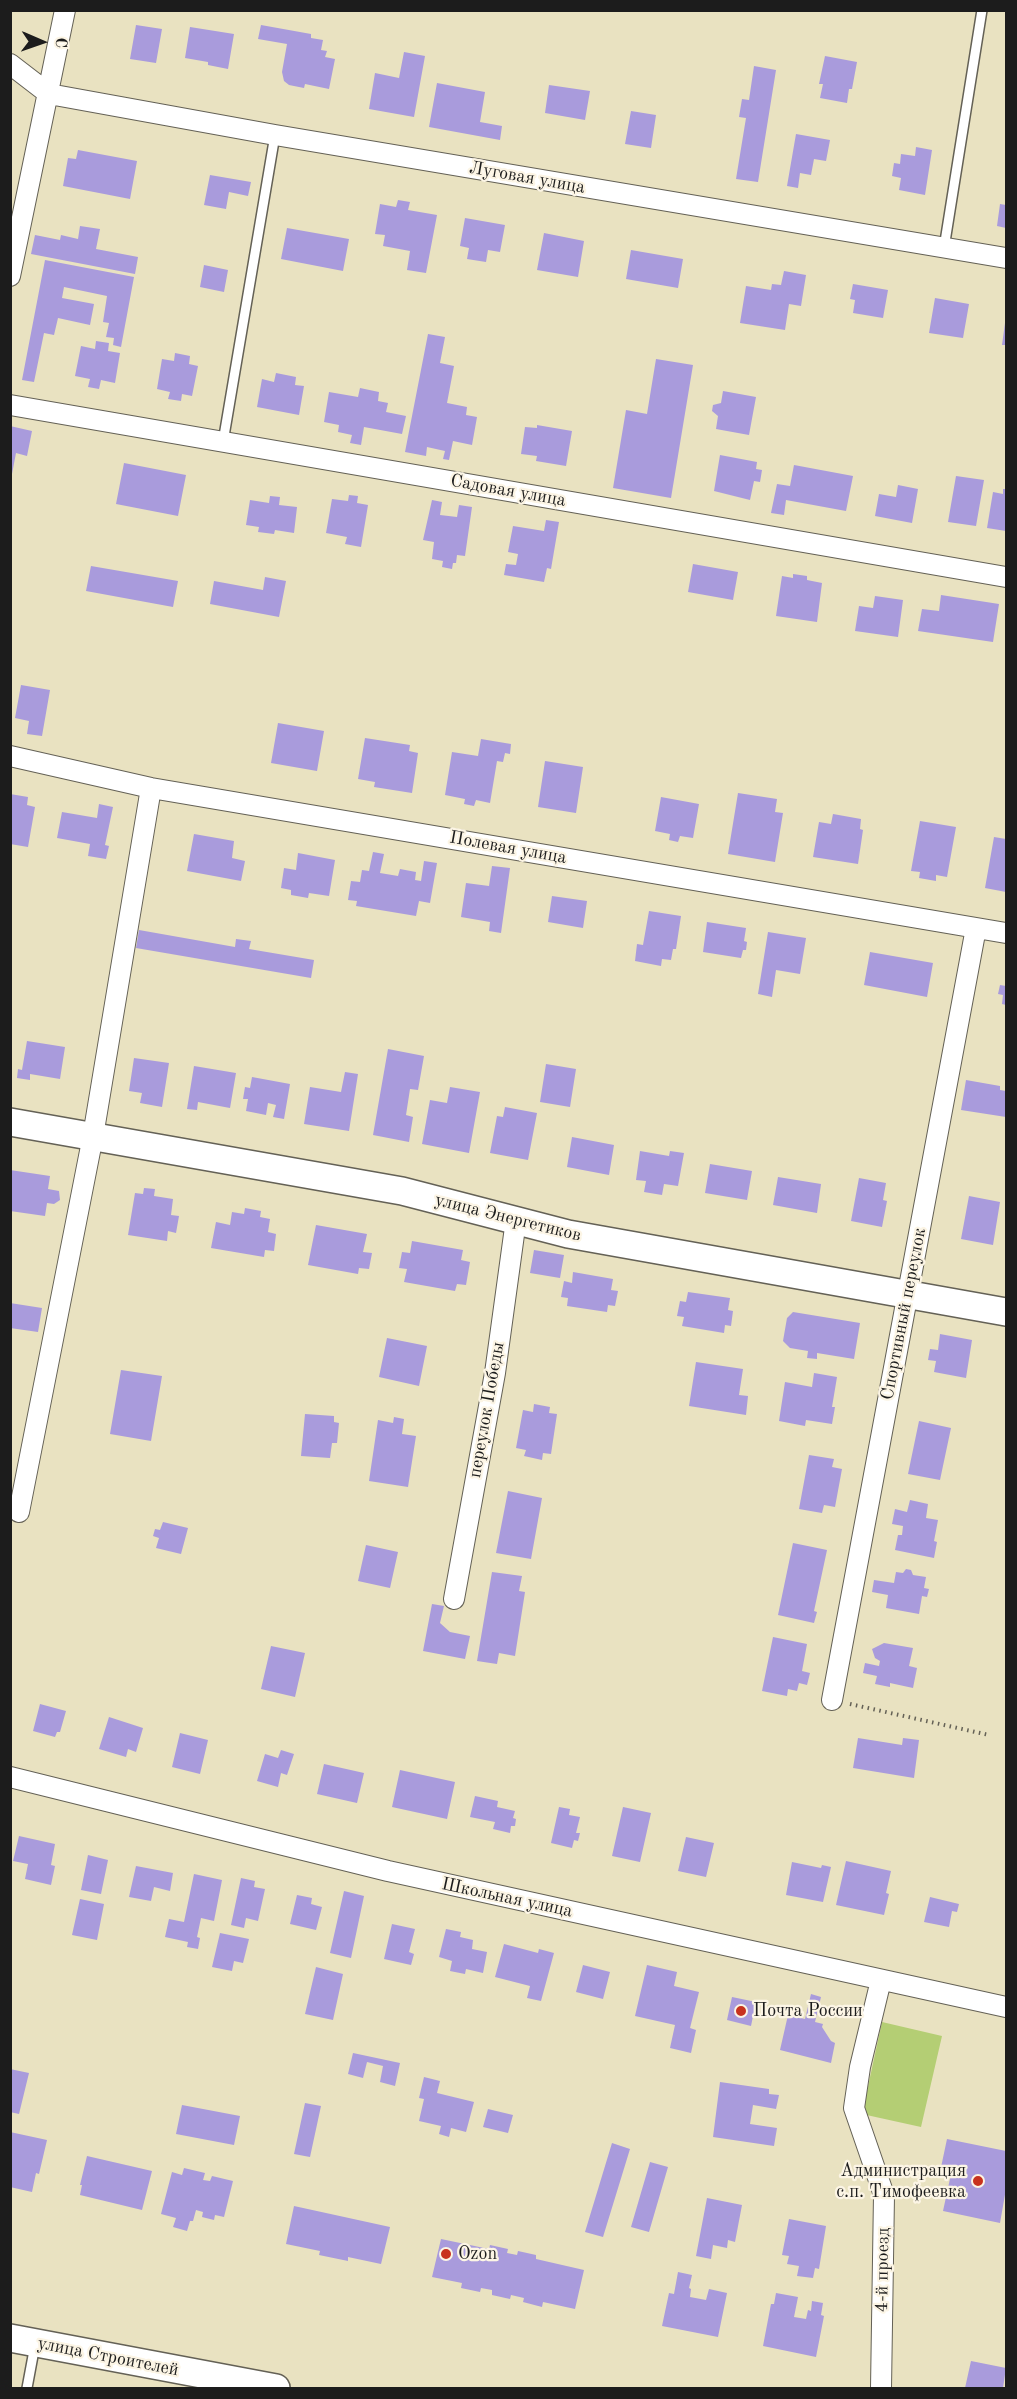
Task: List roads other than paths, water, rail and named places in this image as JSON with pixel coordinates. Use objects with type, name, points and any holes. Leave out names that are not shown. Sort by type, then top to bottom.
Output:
[{"type":"street","points":[[10,276],[65,10]]},
{"type":"street","points":[[10,64],[49,94]]},
{"type":"street","name":"Луговая улица","points":[[49,94],[275,135],[1006,258]]},
{"type":"street","name":"Садовая улица","points":[[10,405],[1006,577]]},
{"type":"street","name":"Полевая улица","points":[[10,756],[151,788],[1006,933]]},
{"type":"street","points":[[19,1512],[93,1136],[151,788]]},
{"type":"street","name":"Спортивный переулок","points":[[832,1700],[976,928]]},
{"type":"street","name":"улица Энергетиков","points":[[10,1122],[402,1191],[568,1234],[1006,1312]]},
{"type":"street","name":"переулок Победы","points":[[454,1599],[495,1373],[516,1220]]},
{"type":"street","name":"Школьная улица","points":[[10,1777],[388,1871],[1006,2007]]},
{"type":"street","name":"4-й проезд","points":[[881,1980],[860,2067],[854,2108],[884,2195],[881,2388]]},
{"type":"street","name":"улица Строителей","points":[[23,2340],[276,2388]]},
{"type":"lane","points":[[944,248],[982,10]]},
{"type":"lane","points":[[223,442],[275,135]]},
{"type":"lane","points":[[23,2340],[27,2388]]},
{"type":"place","name":"Почта России","points":[[741,2011]]},
{"type":"place","name":"Администрация с.п. Тимофеевка","points":[[978,2181]]},
{"type":"place","name":"Ozon","points":[[446,2254]]}]
